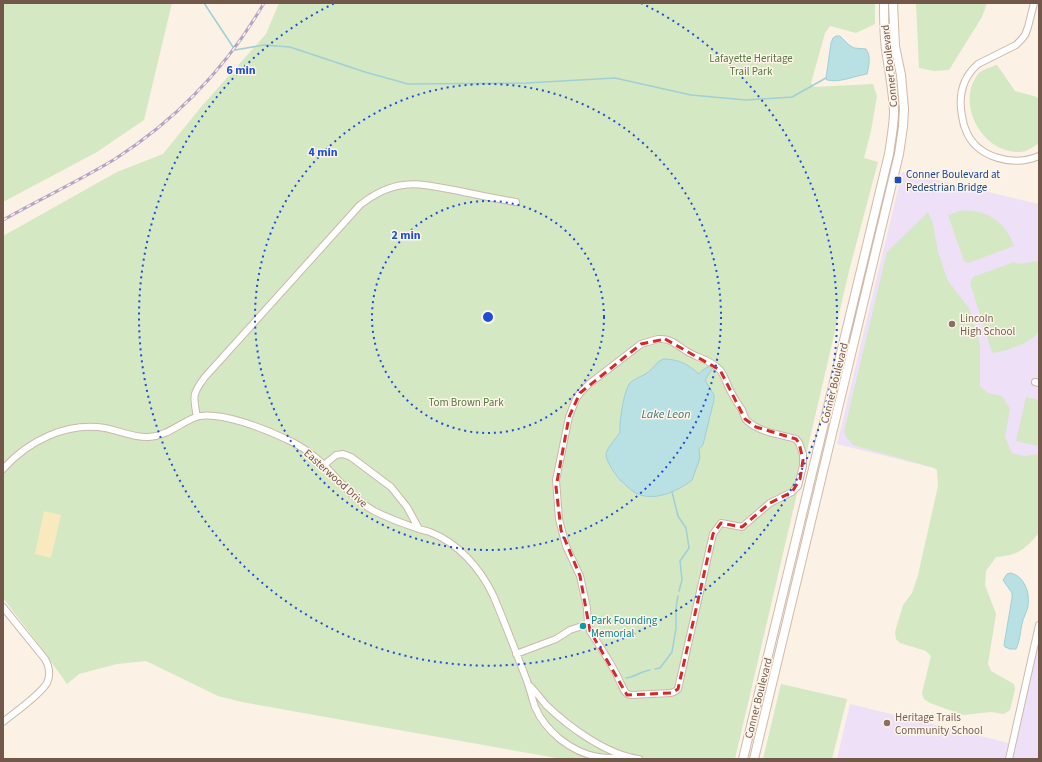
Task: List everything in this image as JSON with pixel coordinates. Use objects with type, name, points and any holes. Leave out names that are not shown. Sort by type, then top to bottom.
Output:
[{"type":"main road","name":"Conner Boulevard","points":[[743,759],[885,172],[893,130],[894,110],[891,76],[886,50],[884,3]]},
{"type":"main road","name":"Conner Boulevard","points":[[754,759],[901,142],[904,110],[901,76],[895,46],[893,3]]},
{"type":"main road","points":[[885,172],[894,174]]},
{"type":"main road","points":[[792,557],[801,559]]},
{"type":"street","points":[[1034,3],[1025,35],[1016,44],[973,68],[964,80],[960,99],[965,128],[970,138],[986,153],[997,158],[1014,161],[1031,159],[1039,156]]},
{"type":"street","points":[[197,417],[194,396],[195,390],[201,382],[360,205],[374,195],[392,187],[423,184],[516,202]]},
{"type":"street","points":[[666,339],[672,341],[687,352],[709,361],[720,370],[744,414],[745,419],[763,430],[796,439],[803,454],[798,486],[792,492],[770,503],[742,527],[721,522],[713,534],[680,684],[676,691],[671,693],[627,695],[614,668],[590,631],[588,624],[587,608],[580,576],[572,561],[561,530],[556,487],[569,416],[580,393],[626,354],[641,344],[666,339]]},
{"type":"street","name":"Easterwood Drive","points":[[3,469],[12,459],[39,440],[60,431],[81,428],[113,430],[148,438],[161,435],[197,417],[220,416],[262,429],[286,439],[302,447],[324,465],[350,494],[360,502],[383,515],[430,532],[444,539],[477,568],[487,582],[493,595],[528,683],[535,707],[544,722],[560,739],[579,750],[597,757],[639,759]]},
{"type":"street","points":[[324,465],[336,456],[343,454],[351,457],[390,487],[407,507],[419,529]]},
{"type":"street","points":[[3,607],[45,659],[49,669],[48,679],[43,688],[3,722]]},
{"type":"street","points":[[516,654],[556,639],[570,630],[588,624]]},
{"type":"street","points":[[1009,759],[1039,625]]},
{"type":"street","name":"Easterwood Drive","points":[[528,683],[546,704],[577,729],[607,749],[631,758]]},
{"type":"highlighted area","points":[[665,339],[720,370],[745,419],[756,427],[796,439],[799,443],[803,460],[800,479],[792,492],[770,503],[742,527],[721,523],[713,534],[678,689],[671,693],[627,695],[590,631],[580,576],[561,530],[556,487],[569,417],[580,393],[641,344]]},
{"type":"shaded area","name":"Lincoln High School","points":[[902,172],[1039,204],[1039,494],[837,444]]},
{"type":"shaded area","points":[[1039,637],[1039,759],[1011,759]]},
{"type":"shaded area","name":"Heritage Trails Community School","points":[[850,704],[1009,743],[1005,759],[837,759]]},
{"type":"green space","points":[[3,3],[172,3],[144,120],[97,152],[3,202]]},
{"type":"green space","name":"Tom Brown Park","points":[[279,3],[875,3],[875,24],[856,33],[830,26],[825,33],[811,83],[814,87],[873,84],[877,96],[871,131],[864,158],[878,162],[849,271],[735,759],[562,759],[242,702],[218,696],[146,661],[117,664],[79,674],[67,684],[3,598],[3,236],[117,172],[163,154],[201,107],[266,34]]},
{"type":"green space","points":[[916,3],[987,3],[982,17],[949,70],[934,71],[919,68]]},
{"type":"green space","points":[[997,65],[1015,91],[1037,97],[1039,99],[1039,143],[1025,151],[1020,152],[1007,150],[995,145],[984,136],[976,125],[971,112],[970,99],[972,86],[978,74]]},
{"type":"green space","points":[[960,211],[978,212],[993,218],[1006,230],[1014,246],[968,263],[964,261],[948,215]]},
{"type":"green space","points":[[928,212],[933,224],[938,252],[948,281],[969,308],[980,344],[980,386],[988,393],[1002,396],[1010,409],[1005,437],[1012,453],[1024,456],[1039,454],[1039,533],[1025,548],[1020,551],[1010,555],[996,557],[986,571],[985,585],[996,614],[988,664],[991,671],[1014,684],[1015,689],[1010,710],[1004,714],[991,712],[963,715],[930,703],[924,699],[922,693],[931,656],[926,651],[900,643],[896,639],[895,632],[903,605],[912,593],[918,575],[938,486],[937,470],[853,445],[846,437],[844,431],[887,252]]},
{"type":"green space","points":[[1039,261],[1039,332],[1018,346],[994,353],[992,352],[970,283],[973,277],[1014,262],[1018,264]]},
{"type":"green space","points":[[1026,397],[1039,400],[1039,446],[1016,441]]},
{"type":"green space","points":[[781,684],[847,699],[832,759],[763,759]]},
{"type":"sand","points":[[44,511],[61,515],[51,558],[35,554]]},
{"type":"water","points":[[840,36],[854,48],[866,49],[868,51],[869,64],[867,74],[842,80],[827,80],[826,78],[831,43],[833,38]]},
{"type":"water","name":"Lake Leon","points":[[663,359],[682,363],[691,367],[699,374],[702,370],[715,362],[716,363],[705,380],[714,395],[714,400],[703,445],[699,449],[700,458],[692,480],[664,495],[641,495],[634,492],[620,480],[610,466],[606,453],[620,432],[622,406],[630,383],[647,373]]},
{"type":"water","points":[[1011,573],[1020,578],[1026,586],[1028,596],[1027,608],[1016,649],[1010,649],[1004,645],[1012,593],[1003,580],[1007,574]]},
{"type":"waterway","points":[[204,3],[235,50],[264,45],[290,47],[365,72],[408,84],[526,83],[615,78],[691,95],[746,100],[792,97],[826,78]]},
{"type":"waterway","points":[[672,492],[678,516],[686,528],[689,548],[680,561],[682,580],[679,591]]},
{"type":"waterway","points":[[655,669],[660,668],[672,652],[676,628],[676,608],[678,596]]},
{"type":"waterway","points":[[626,678],[650,670]]},
{"type":"railway","points":[[3,220],[115,159],[159,127],[180,109],[217,70],[234,49],[264,3]]},
{"type":"place","name":"Conner Boulevard at Pedestrian Bridge","points":[[898,180]]},
{"type":"place","name":"Lincoln High School","points":[[952,324]]},
{"type":"place","name":"Park Founding Memorial","points":[[583,626]]},
{"type":"place","name":"Heritage Trails Community School","points":[[887,723]]},
{"type":"park label","name":"Lafayette Heritage Trail Park","points":[[751,64]]}]
